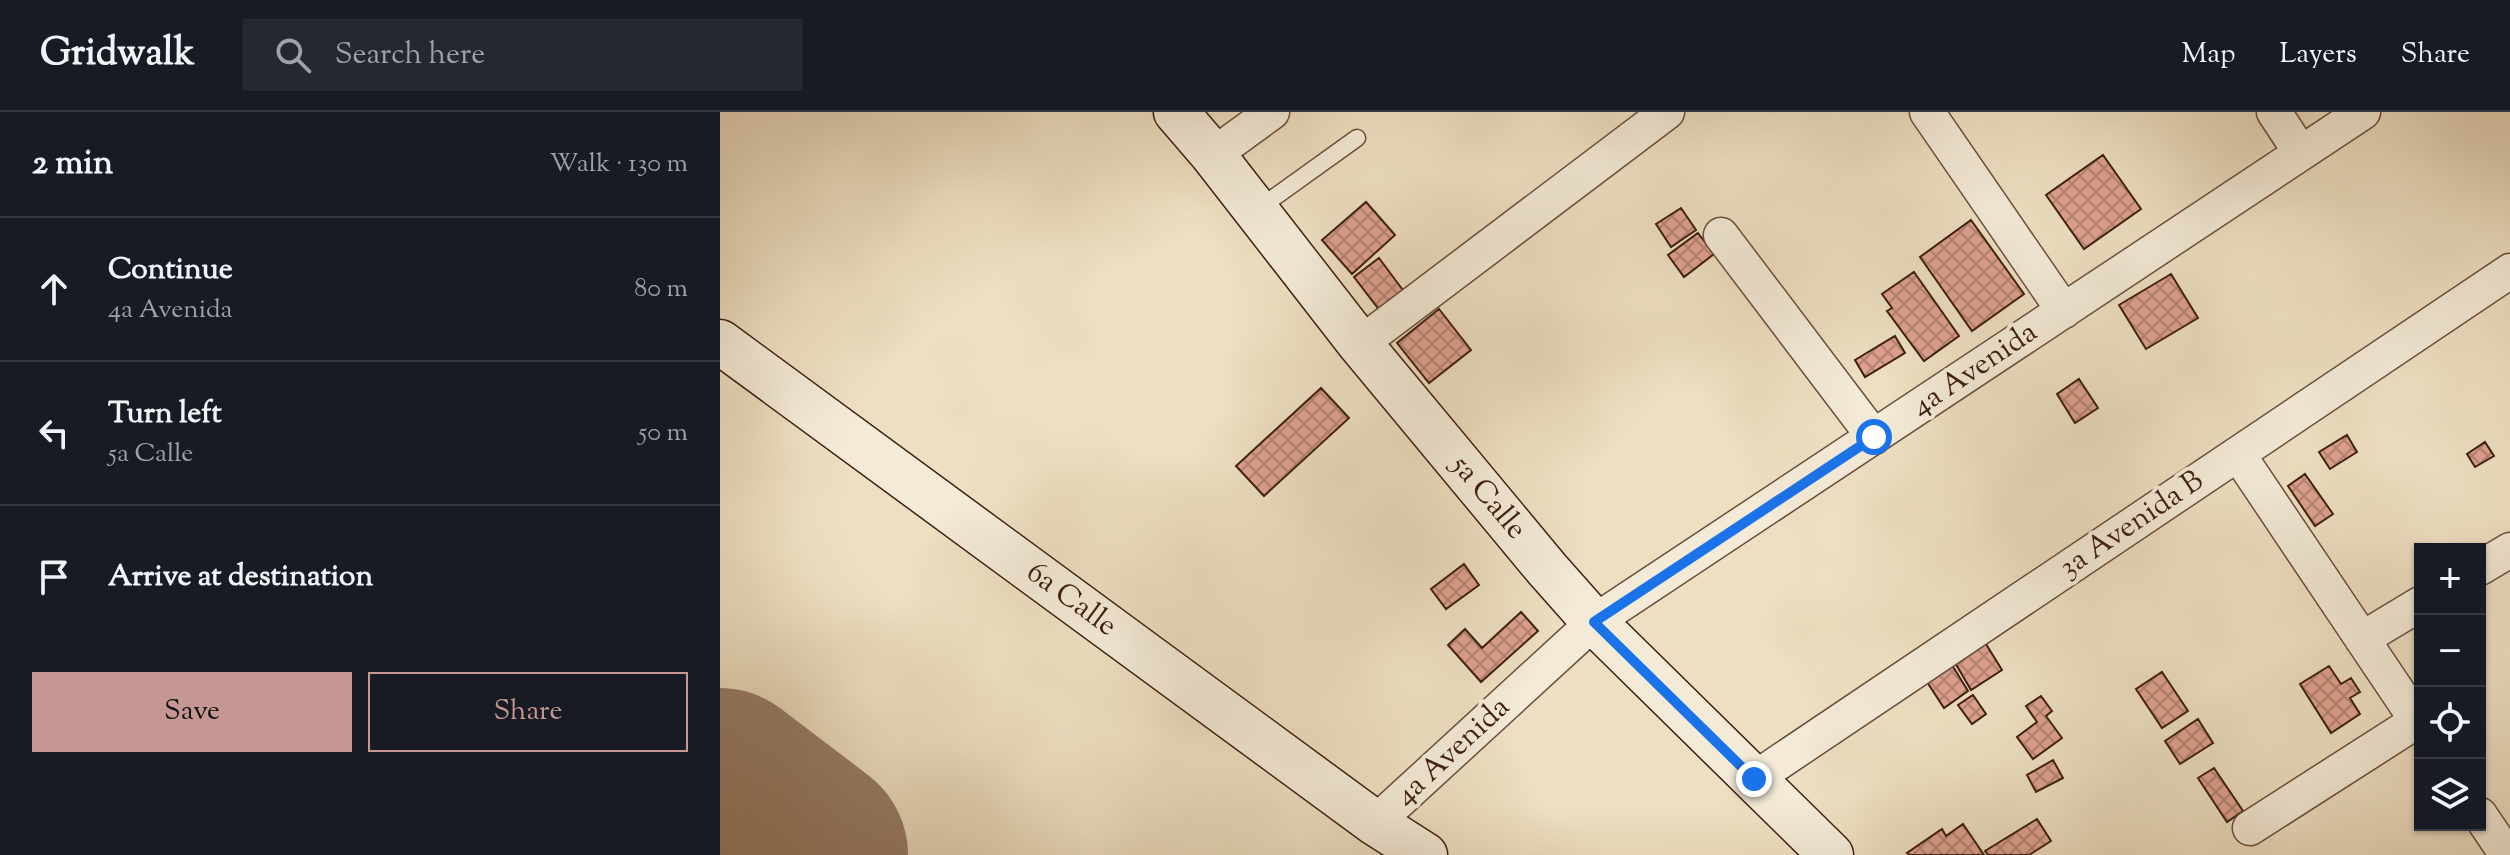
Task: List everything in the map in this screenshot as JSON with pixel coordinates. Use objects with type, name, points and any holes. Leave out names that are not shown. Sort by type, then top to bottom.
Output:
[{"type":"main road","name":"5a Calle","points":[[1176,112],[1257,210],[1360,344],[1594,622],[1831,855]]},
{"type":"main road","name":"6a Calle","points":[[720,342],[1375,823],[1425,855]]},
{"type":"street","points":[[1213,155],[1272,112]]},
{"type":"street","points":[[1360,344],[1667,112]]},
{"type":"street","points":[[1927,112],[2064,311]]},
{"type":"street","points":[[2274,112],[2301,153]]},
{"type":"street","name":"4a Avenida","points":[[1375,823],[1594,622],[2363,112]]},
{"type":"street","points":[[1721,235],[1874,437]]},
{"type":"street","name":"3a Avenida B","points":[[1754,779],[2510,271]]},
{"type":"street","points":[[2238,454],[2414,717]]},
{"type":"street","points":[[2486,564],[2510,550]]},
{"type":"street","points":[[2362,639],[2414,608]]},
{"type":"street","points":[[2250,828],[2414,726]]},
{"type":"street","points":[[2486,824],[2507,855]]},
{"type":"lane","points":[[1257,210],[1357,138]]},
{"type":"building","points":[[2103,155],[2141,209],[2084,249],[2046,195]]},
{"type":"building","points":[[1366,202],[1395,235],[1352,274],[1322,240]]},
{"type":"building","points":[[1681,208],[1696,230],[1671,247],[1656,224]]},
{"type":"building","points":[[1971,220],[2024,294],[1972,331],[1920,257]]},
{"type":"building","points":[[1698,233],[1714,254],[1684,277],[1668,255]]},
{"type":"building","points":[[1379,258],[1411,301],[1387,320],[1354,277]]},
{"type":"building","points":[[1914,272],[1959,336],[1924,361],[1887,311],[1892,308],[1882,294]]},
{"type":"building","points":[[2171,274],[2198,318],[2146,349],[2119,305]]},
{"type":"building","points":[[1439,309],[1471,350],[1429,383],[1397,343]]},
{"type":"building","points":[[1895,336],[1905,353],[1865,377],[1855,360]]},
{"type":"building","points":[[2079,379],[2098,408],[2075,423],[2057,394]]},
{"type":"building","points":[[1321,388],[1349,418],[1264,496],[1236,466]]},
{"type":"building","points":[[2347,435],[2357,452],[2330,469],[2319,452]]},
{"type":"building","points":[[2485,442],[2494,456],[2475,467],[2467,454]]},
{"type":"building","points":[[2305,474],[2333,514],[2315,526],[2288,486]]},
{"type":"building","points":[[1464,564],[1479,585],[1446,609],[1431,589]]},
{"type":"building","points":[[1521,612],[1538,631],[1481,682],[1448,645],[1465,629],[1482,648]]},
{"type":"building","points":[[1981,636],[2002,670],[1971,690],[1950,654]]},
{"type":"building","points":[[1952,665],[1968,691],[1944,708],[1927,682]]},
{"type":"building","points":[[2329,666],[2341,684],[2351,678],[2360,692],[2350,698],[2360,714],[2331,733],[2300,684]]},
{"type":"building","points":[[2162,672],[2188,711],[2162,728],[2136,689]]},
{"type":"building","points":[[1973,695],[1986,714],[1972,724],[1958,705]]},
{"type":"building","points":[[2041,696],[2052,711],[2046,716],[2062,738],[2033,759],[2017,737],[2037,722],[2026,706]]},
{"type":"building","points":[[2198,719],[2213,743],[2180,764],[2165,741]]},
{"type":"building","points":[[2053,760],[2063,778],[2036,792],[2027,775]]},
{"type":"building","points":[[2214,768],[2243,811],[2227,822],[2198,778]]},
{"type":"building","points":[[2037,819],[2051,841],[2029,855],[1988,855],[1985,851]]},
{"type":"building","points":[[1963,824],[1984,855],[1907,853],[1942,829],[1946,836]]},
{"type":"runway","points":[[720,788],[808,855]]},
{"type":"route","points":[[1754,779],[1594,622],[1874,437]]}]
